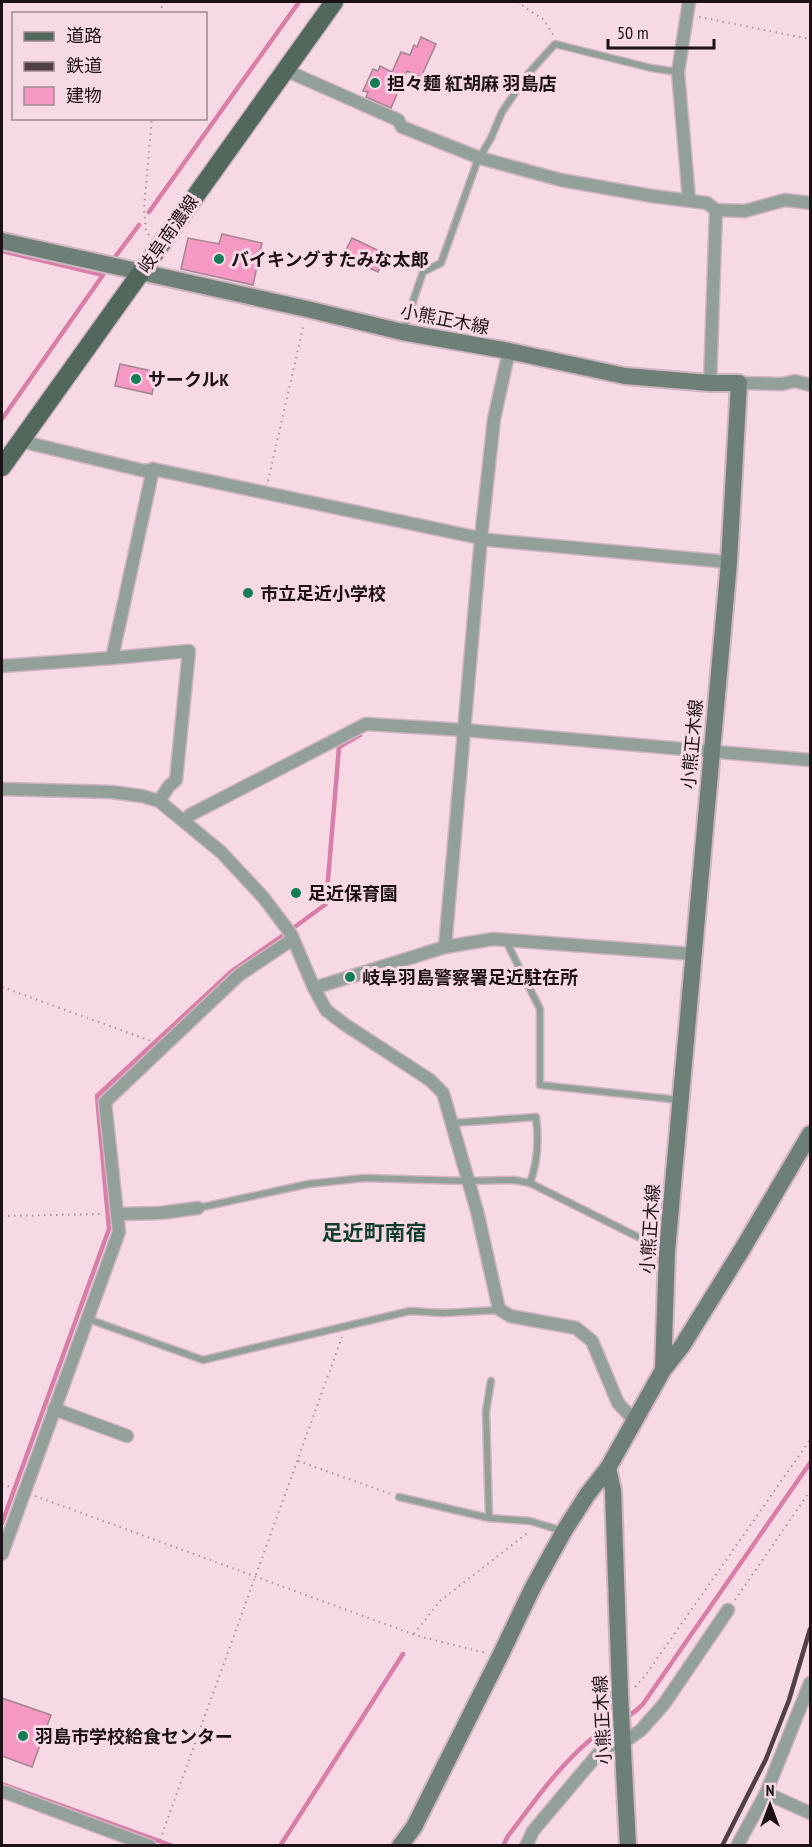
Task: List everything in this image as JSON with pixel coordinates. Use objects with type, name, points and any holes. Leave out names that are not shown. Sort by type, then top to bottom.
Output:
[{"type":"main road","name":"岐阜南濃線","points":[[2,467],[334,2]]},
{"type":"main road","name":"小熊正木線","points":[[2,241],[402,332],[509,351],[625,376],[739,383],[729,561],[667,1251],[663,1370],[608,1468],[613,1490],[620,1702],[628,1845]]},
{"type":"main road","points":[[663,1370],[682,1346],[737,1258],[810,1134]]},
{"type":"main road","points":[[400,1845],[414,1827],[532,1588],[564,1531],[608,1468]]},
{"type":"street","points":[[688,200],[678,72],[689,2]]},
{"type":"street","points":[[285,70],[398,120],[402,127],[480,158],[561,180],[707,203],[716,210],[744,211],[785,200],[810,203]]},
{"type":"street","points":[[710,383],[716,210]]},
{"type":"street","points":[[445,946],[481,538],[494,419],[509,351]]},
{"type":"street","points":[[739,383],[782,384],[795,381],[810,385]]},
{"type":"street","points":[[20,441],[145,471],[153,469],[481,538],[729,561]]},
{"type":"street","points":[[112,658],[153,469]]},
{"type":"street","points":[[2,666],[189,651],[176,780],[159,801]]},
{"type":"street","points":[[184,821],[190,815],[366,724],[464,730],[810,760]]},
{"type":"street","points":[[2,789],[112,792],[142,796],[159,801],[221,852],[263,897],[291,934],[326,1010],[430,1080],[443,1093],[477,1211],[500,1310],[510,1316],[576,1328],[592,1341],[618,1402],[634,1420]]},
{"type":"street","points":[[2,1554],[119,1232],[105,1102],[239,975],[293,939]]},
{"type":"street","points":[[314,988],[445,946],[493,939],[693,954]]},
{"type":"street","points":[[118,1214],[160,1213],[198,1208]]},
{"type":"street","points":[[54,1409],[127,1436]]},
{"type":"street","points":[[526,1845],[533,1831],[597,1755],[622,1736],[632,1737],[664,1704],[728,1610]]},
{"type":"street","points":[[737,1845],[766,1793],[808,1697],[810,1683]]},
{"type":"street","points":[[2,1791],[150,1845]]},
{"type":"street","points":[[766,1793],[810,1813]]},
{"type":"lane","points":[[402,332],[423,272],[441,263],[480,158],[502,112],[528,74],[555,45],[651,68],[678,72]]},
{"type":"lane","points":[[506,940],[540,1009],[540,1085],[681,1100]]},
{"type":"lane","points":[[453,1123],[536,1117],[538,1135],[536,1166],[530,1183]]},
{"type":"lane","points":[[198,1208],[308,1184],[364,1178],[514,1180],[530,1183],[667,1251]]},
{"type":"lane","points":[[88,1319],[203,1360],[410,1311],[443,1313],[500,1310]]},
{"type":"lane","points":[[489,1518],[486,1412],[491,1381]]},
{"type":"lane","points":[[399,1497],[489,1518],[530,1521],[564,1531]]},
{"type":"path","points":[[517,2],[544,20],[554,35],[555,45]]},
{"type":"path","points":[[687,14],[810,39]]},
{"type":"path","points":[[152,120],[144,208],[147,232],[158,246]]},
{"type":"path","points":[[265,493],[307,309]]},
{"type":"path","points":[[2,987],[150,1040],[160,1048]]},
{"type":"path","points":[[2,1215],[118,1214]]},
{"type":"path","points":[[158,1845],[342,1336],[343,1327]]},
{"type":"path","points":[[620,1702],[645,1676],[810,1440]]},
{"type":"path","points":[[297,1461],[399,1497]]},
{"type":"path","points":[[728,1610],[810,1491]]},
{"type":"path","points":[[24,1492],[414,1634],[500,1656]]},
{"type":"path","points":[[414,1634],[440,1601],[530,1531],[530,1521]]},
{"type":"building","points":[[421,37],[436,44],[421,77],[407,71],[391,108],[366,97],[368,92],[363,91],[373,69],[378,71],[380,66],[392,72],[401,52],[410,55],[414,45],[417,47]]},
{"type":"building","points":[[222,234],[262,243],[253,285],[181,269],[188,238],[219,244]]},
{"type":"building","points":[[352,238],[386,254],[378,272],[343,256]]},
{"type":"building","name":"サークルK","points":[[120,364],[157,372],[152,394],[115,386]]},
{"type":"building","name":"羽島市学校給食センター","points":[[2,1698],[51,1715],[32,1767],[2,1756]]},
{"type":"waterway","points":[[149,212],[299,2]]},
{"type":"waterway","points":[[115,257],[139,225]]},
{"type":"waterway","points":[[2,251],[103,275],[2,419]]},
{"type":"waterway","points":[[296,926],[326,904],[339,747],[360,735]]},
{"type":"waterway","points":[[2,1523],[109,1229],[97,1096],[232,971],[282,936]]},
{"type":"waterway","points":[[503,1846],[508,1836],[567,1762],[596,1735],[643,1704],[810,1463]]},
{"type":"waterway","points":[[280,1846],[403,1654]]},
{"type":"waterway","points":[[2,1784],[173,1846]]},
{"type":"railway","points":[[722,1846],[766,1759],[789,1700],[810,1629]]},
{"type":"place","name":"担々麺 紅胡麻 羽島店","points":[[375,83]]},
{"type":"place","name":"バイキングすたみな太郎","points":[[219,259]]},
{"type":"place","name":"サークルK","points":[[136,379]]},
{"type":"place","name":"市立足近小学校","points":[[248,593]]},
{"type":"place","name":"足近保育園","points":[[296,893]]},
{"type":"place","name":"岐阜羽島警察署足近駐在所","points":[[350,977]]},
{"type":"place","name":"羽島市学校給食センター","points":[[23,1736]]},
{"type":"district","name":"足近町南宿","points":[[374,1232]]}]
